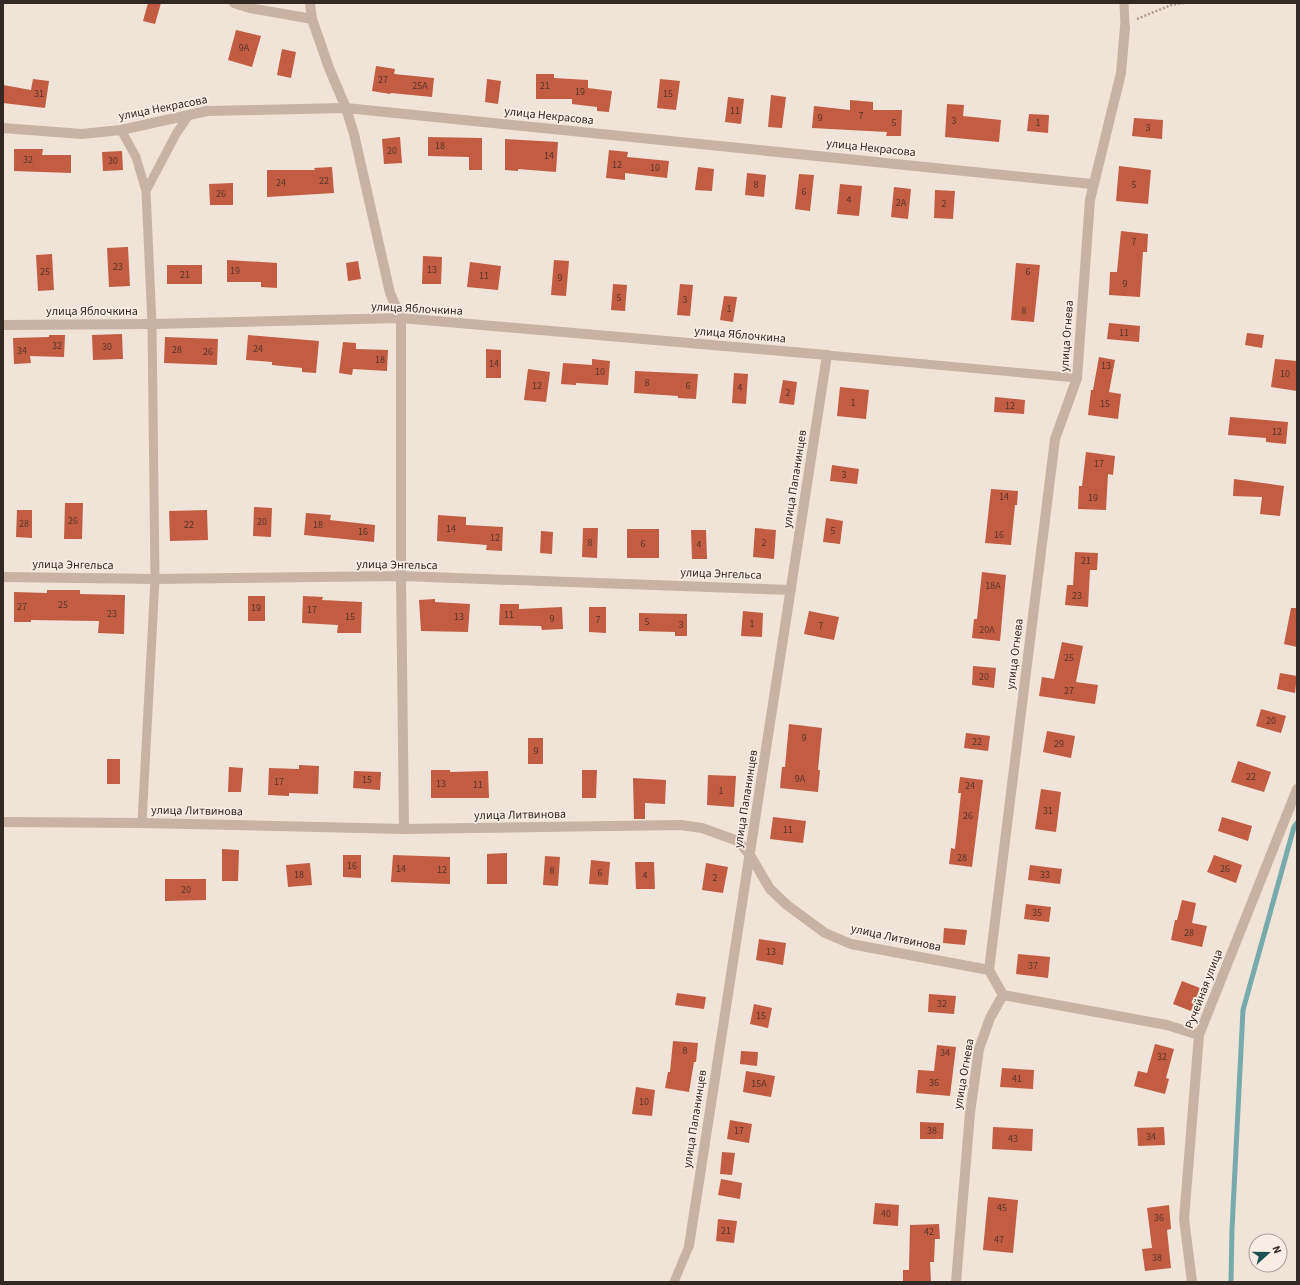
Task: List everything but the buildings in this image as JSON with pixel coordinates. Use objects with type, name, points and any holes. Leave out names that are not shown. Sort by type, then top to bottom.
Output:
[{"type":"street","points":[[234,3],[250,8],[312,19]]},
{"type":"street","points":[[310,3],[312,19],[329,68],[346,108],[354,134],[390,293],[400,318],[400,576],[404,829]]},
{"type":"street","name":"улица Огнева","points":[[989,970],[1055,439],[1077,378],[1092,184],[1121,73],[1125,27]]},
{"type":"street","name":"улица Некрасова","points":[[3,128],[82,134],[121,130],[207,111],[346,108],[1092,184]]},
{"type":"street","name":"улица Яблочкина","points":[[3,325],[152,324],[400,318],[828,355]]},
{"type":"street","name":"улица Папанинцев","points":[[688,1246],[828,355]]},
{"type":"street","name":"улица Энгельса","points":[[3,577],[155,579],[400,576],[791,590]]},
{"type":"street","name":"Ручейная улица","points":[[1192,1282],[1184,1220],[1199,1035],[1297,789]]},
{"type":"street","name":"улица Литвинова","points":[[3,822],[142,823],[404,829],[681,825],[702,828],[729,836],[738,841],[750,855],[770,889],[787,905],[825,933],[851,944],[989,970]]},
{"type":"street","points":[[989,970],[1003,995],[1167,1025],[1199,1035]]},
{"type":"street","name":"улица Огнева","points":[[956,1282],[970,1113],[979,1049],[990,1018],[1003,995]]},
{"type":"lane","points":[[1124,3],[1125,27]]},
{"type":"lane","points":[[146,191],[176,134],[188,115]]},
{"type":"lane","points":[[121,130],[136,157],[146,191],[152,324],[155,579],[142,823]]},
{"type":"lane","points":[[828,355],[1077,378]]},
{"type":"lane","points":[[674,1282],[688,1246]]},
{"type":"path","points":[[1125,27],[1144,15],[1184,3]]},
{"type":"waterway","points":[[1231,1282],[1232,1229],[1243,1010],[1294,827],[1297,823]]}]
